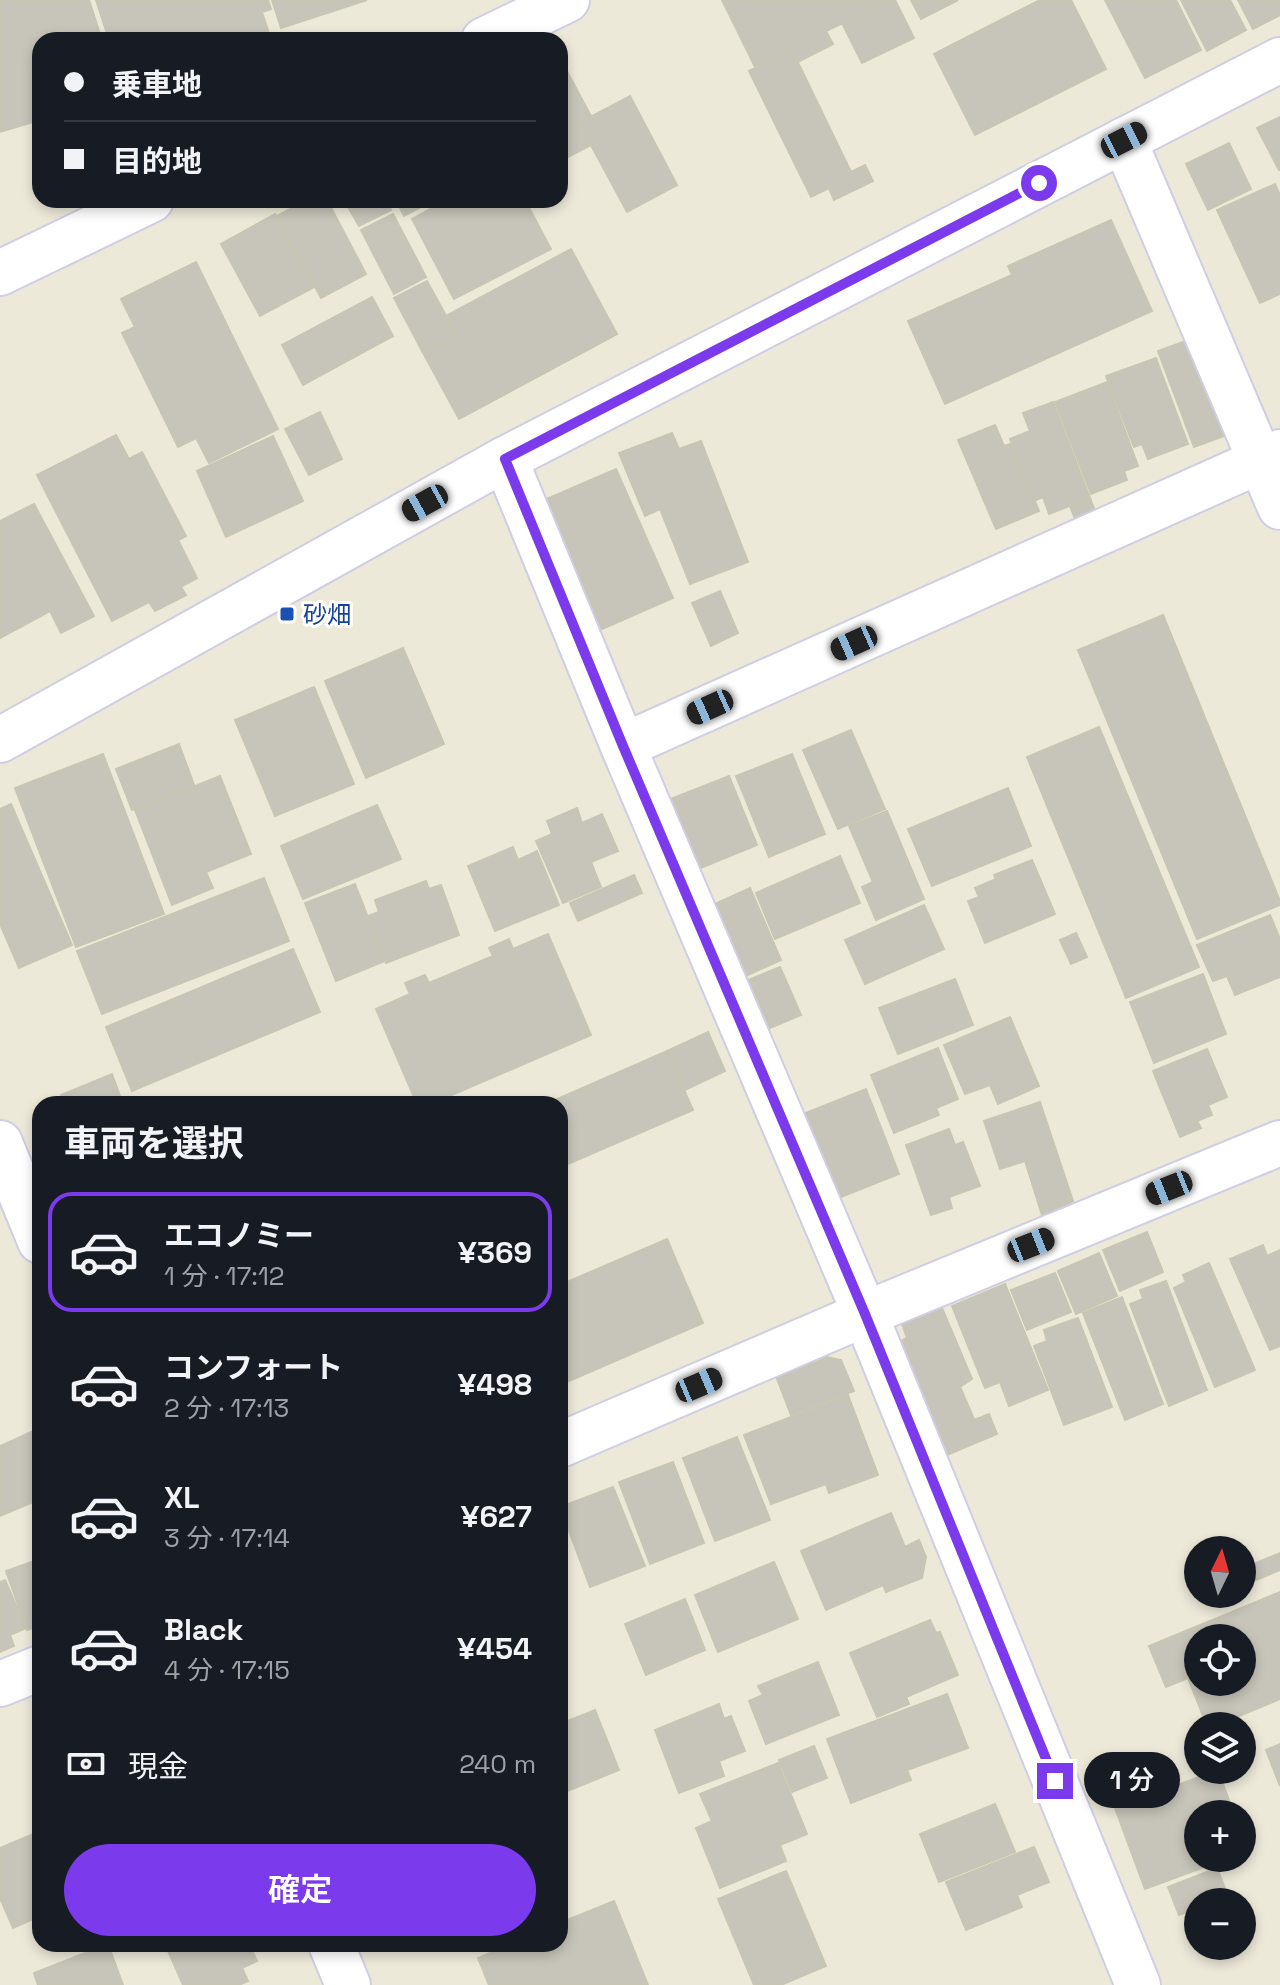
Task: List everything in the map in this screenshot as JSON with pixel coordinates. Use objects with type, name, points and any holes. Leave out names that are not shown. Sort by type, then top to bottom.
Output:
[{"type":"street","points":[[501,32],[567,0]]},
{"type":"street","points":[[0,740],[505,459],[1280,60]]},
{"type":"street","points":[[1124,140],[1269,457],[1280,507]]},
{"type":"street","points":[[0,273],[134,208]]},
{"type":"street","points":[[623,746],[1269,457]]},
{"type":"street","points":[[505,459],[623,746],[865,1314],[1138,1985]]},
{"type":"street","points":[[0,1143],[32,1221]]},
{"type":"street","points":[[568,1442],[865,1314],[1280,1143]]},
{"type":"street","points":[[0,1684],[32,1671]]},
{"type":"street","points":[[334,1952],[348,1985]]},
{"type":"building","points":[[0,0],[89,0],[99,32],[32,32],[32,122],[0,132]]},
{"type":"building","points":[[96,0],[268,0],[271,9],[262,12],[269,32],[106,32]]},
{"type":"building","points":[[272,0],[367,0],[281,28]]},
{"type":"building","points":[[722,0],[891,0],[826,31],[833,44],[798,62],[792,50],[755,67]]},
{"type":"building","points":[[895,0],[914,38],[862,63],[842,23]]},
{"type":"building","points":[[911,0],[958,0],[921,19]]},
{"type":"building","points":[[1040,0],[1071,0],[1106,69],[975,135],[934,54]]},
{"type":"building","points":[[1105,0],[1176,0],[1201,50],[1145,78]]},
{"type":"building","points":[[1181,0],[1230,0],[1246,30],[1207,51]]},
{"type":"building","points":[[1238,0],[1280,0],[1280,15],[1253,29]]},
{"type":"building","points":[[792,50],[851,172],[865,165],[873,181],[834,200],[829,188],[811,197],[749,71]]},
{"type":"building","points":[[568,73],[591,116],[579,123],[591,145],[568,157]]},
{"type":"building","points":[[630,96],[677,185],[627,212],[579,123]]},
{"type":"building","points":[[1280,117],[1280,170],[1279,170],[1257,128]]},
{"type":"building","points":[[1229,143],[1251,189],[1208,210],[1186,164]]},
{"type":"building","points":[[1275,184],[1280,195],[1280,294],[1260,303],[1217,210]]},
{"type":"building","points":[[292,208],[331,208],[366,274],[321,298],[277,216]]},
{"type":"building","points":[[349,208],[390,208],[391,210],[359,226]]},
{"type":"building","points":[[400,208],[419,208],[404,216]]},
{"type":"building","points":[[432,208],[529,208],[551,249],[454,299],[412,219]]},
{"type":"building","points":[[275,214],[314,287],[260,316],[221,244]]},
{"type":"building","points":[[393,214],[426,277],[394,294],[361,230]]},
{"type":"building","points":[[1111,220],[1152,311],[945,404],[908,321],[1012,275],[1008,266]]},
{"type":"building","points":[[571,249],[617,334],[459,419],[422,351],[456,334],[446,316]]},
{"type":"building","points":[[196,262],[278,429],[209,463],[196,438],[178,447],[122,333],[135,327],[121,299]]},
{"type":"building","points":[[427,281],[456,334],[422,351],[394,298]]},
{"type":"building","points":[[372,297],[393,336],[303,385],[282,345]]},
{"type":"building","points":[[1199,336],[1235,432],[1194,447],[1158,351]]},
{"type":"building","points":[[1156,358],[1188,444],[1148,459],[1142,444],[1134,447],[1106,376]]},
{"type":"building","points":[[1107,382],[1138,466],[1124,471],[1127,480],[1091,494],[1055,402]]},
{"type":"building","points":[[1053,402],[1090,498],[1049,514],[1043,497],[1034,501],[1010,439],[1030,431],[1023,413]]},
{"type":"building","points":[[320,412],[342,459],[309,475],[285,429]]},
{"type":"building","points":[[995,425],[1004,446],[1010,444],[1039,511],[996,529],[958,440]]},
{"type":"building","points":[[672,433],[679,449],[701,441],[748,562],[690,584],[660,509],[645,516],[619,453]]},
{"type":"building","points":[[116,435],[129,459],[142,452],[186,536],[178,540],[197,578],[181,587],[186,595],[155,611],[149,602],[112,621],[37,475]]},
{"type":"building","points":[[273,436],[303,501],[226,537],[197,471]]},
{"type":"building","points":[[616,469],[673,598],[600,630],[542,501]]},
{"type":"building","points":[[1090,498],[1102,529],[1082,537],[1070,506]]},
{"type":"building","points":[[34,504],[94,616],[61,633],[50,611],[0,638],[0,521]]},
{"type":"building","points":[[720,591],[738,633],[711,646],[692,603]]},
{"type":"building","points":[[1163,615],[1280,901],[1280,905],[1197,939],[1078,650]]},
{"type":"building","points":[[403,648],[444,744],[366,778],[325,681]]},
{"type":"building","points":[[314,687],[354,784],[275,816],[235,720]]},
{"type":"building","points":[[1099,727],[1199,967],[1126,998],[1027,757]]},
{"type":"building","points":[[851,730],[885,809],[838,829],[803,750]]},
{"type":"building","points":[[179,744],[194,785],[132,810],[116,769]]},
{"type":"building","points":[[103,754],[164,914],[76,947],[15,788]]},
{"type":"building","points":[[792,754],[825,834],[769,857],[736,776]]},
{"type":"building","points":[[220,776],[251,854],[206,872],[213,888],[172,905],[135,810]]},
{"type":"building","points":[[729,776],[757,845],[696,870],[668,800]]},
{"type":"building","points":[[1008,788],[1031,846],[932,886],[908,829]]},
{"type":"building","points":[[11,804],[72,945],[19,968],[0,924],[0,809]]},
{"type":"building","points":[[377,805],[401,859],[303,899],[281,846]]},
{"type":"building","points":[[577,808],[582,823],[602,814],[618,851],[591,862],[601,887],[563,903],[536,841],[552,834],[547,821]]},
{"type":"building","points":[[887,811],[924,899],[876,920],[862,887],[873,882],[849,826]]},
{"type":"building","points":[[513,847],[518,860],[537,851],[559,905],[495,931],[468,866]]},
{"type":"building","points":[[840,856],[860,903],[775,939],[756,893]]},
{"type":"building","points":[[1032,860],[1055,914],[985,943],[968,901],[979,897],[975,888],[996,879],[994,875]]},
{"type":"building","points":[[634,875],[642,893],[578,921],[570,903]]},
{"type":"building","points":[[264,878],[289,941],[102,1014],[77,951]]},
{"type":"building","points":[[426,881],[429,889],[441,885],[459,935],[386,963],[368,916],[379,912],[375,900]]},
{"type":"building","points":[[355,884],[385,961],[336,981],[305,903]]},
{"type":"building","points":[[750,888],[781,960],[737,980],[706,908]]},
{"type":"building","points":[[924,905],[944,949],[865,984],[845,940]]},
{"type":"building","points":[[1270,915],[1280,939],[1280,977],[1235,995],[1227,976],[1213,981],[1197,945]]},
{"type":"building","points":[[1076,933],[1087,957],[1071,964],[1060,940]]},
{"type":"building","points":[[548,934],[591,1035],[450,1096],[414,1096],[376,1009],[410,994],[405,983],[425,975],[429,983],[493,956],[489,948],[509,939],[513,949]]},
{"type":"building","points":[[293,949],[320,1012],[132,1091],[106,1027]]},
{"type":"building","points":[[780,967],[801,1015],[758,1033],[738,984]]},
{"type":"building","points":[[1203,974],[1226,1034],[1154,1063],[1130,1002]]},
{"type":"building","points":[[955,979],[973,1025],[898,1054],[879,1008]]},
{"type":"building","points":[[1010,1017],[1039,1086],[998,1104],[990,1085],[965,1094],[944,1045]]},
{"type":"building","points":[[708,1032],[725,1071],[685,1090],[667,1051]]},
{"type":"building","points":[[938,1048],[958,1099],[936,1108],[939,1115],[894,1133],[871,1075]]},
{"type":"building","points":[[1207,1049],[1227,1097],[1208,1105],[1212,1115],[1197,1121],[1201,1128],[1180,1137],[1153,1071]]},
{"type":"building","points":[[667,1051],[693,1110],[568,1164],[568,1096],[564,1096]]},
{"type":"building","points":[[112,1074],[120,1096],[61,1096]]},
{"type":"building","points":[[866,1089],[899,1174],[831,1201],[798,1116]]},
{"type":"building","points":[[1040,1102],[1074,1204],[1042,1215],[1025,1161],[1000,1169],[984,1121]]},
{"type":"building","points":[[949,1129],[955,1145],[963,1142],[980,1186],[949,1197],[952,1208],[931,1215],[906,1145]]},
{"type":"building","points":[[1147,1232],[1163,1272],[1120,1291],[1103,1250]]},
{"type":"building","points":[[667,1239],[703,1323],[568,1382],[568,1282]]},
{"type":"building","points":[[1263,1245],[1267,1256],[1280,1250],[1280,1346],[1270,1350],[1230,1259]]},
{"type":"building","points":[[1099,1253],[1117,1296],[1076,1314],[1058,1271]]},
{"type":"building","points":[[1209,1263],[1255,1370],[1215,1387],[1174,1288],[1186,1282],[1183,1275]]},
{"type":"building","points":[[1055,1273],[1071,1312],[1027,1330],[1011,1290]]},
{"type":"building","points":[[1166,1281],[1207,1390],[1169,1406],[1130,1304],[1143,1299],[1140,1290]]},
{"type":"building","points":[[1005,1284],[1048,1390],[1009,1406],[1000,1382],[985,1388],[952,1306]]},
{"type":"building","points":[[1122,1297],[1163,1404],[1125,1420],[1083,1313]]},
{"type":"building","points":[[942,1308],[972,1379],[960,1387],[974,1419],[928,1438],[890,1346],[907,1338],[902,1324]]},
{"type":"building","points":[[1078,1318],[1112,1407],[1064,1425],[1034,1346],[1047,1341],[1044,1330]]},
{"type":"building","points":[[827,1357],[841,1360],[854,1391],[791,1415],[776,1376]]},
{"type":"building","points":[[848,1395],[878,1475],[829,1493],[826,1484],[771,1504],[744,1435]]},
{"type":"building","points":[[989,1414],[997,1434],[935,1460],[927,1439]]},
{"type":"building","points":[[32,1432],[32,1502],[0,1516],[0,1446]]},
{"type":"building","points":[[737,1437],[770,1520],[715,1541],[683,1458]]},
{"type":"building","points":[[673,1462],[704,1543],[650,1564],[619,1482]]},
{"type":"building","points":[[613,1487],[645,1566],[590,1587],[568,1528],[568,1504]]},
{"type":"building","points":[[891,1513],[905,1547],[919,1540],[926,1557],[922,1578],[886,1592],[883,1585],[826,1610],[801,1551]]},
{"type":"building","points":[[1280,1553],[1280,1570],[1256,1580],[1256,1563]]},
{"type":"building","points":[[32,1562],[32,1628],[27,1630],[6,1571]]},
{"type":"building","points":[[774,1562],[798,1619],[718,1652],[695,1595]]},
{"type":"building","points":[[5,1580],[26,1628],[10,1635],[14,1646],[0,1652],[0,1582]]},
{"type":"building","points":[[1280,1592],[1280,1699],[1249,1712],[1201,1712],[1195,1696],[1256,1696],[1256,1624],[1202,1624],[1241,1608],[1256,1608],[1256,1602]]},
{"type":"building","points":[[685,1599],[705,1650],[646,1675],[625,1624]]},
{"type":"building","points":[[930,1620],[936,1633],[940,1632],[958,1675],[906,1697],[909,1704],[877,1717],[850,1653]]},
{"type":"building","points":[[1184,1632],[1184,1680],[1166,1687],[1149,1646]]},
{"type":"building","points":[[818,1662],[839,1715],[766,1744],[749,1701],[763,1695],[758,1686]]},
{"type":"building","points":[[947,1694],[968,1748],[907,1770],[911,1780],[851,1803],[827,1739]]},
{"type":"building","points":[[719,1704],[724,1719],[731,1716],[745,1751],[719,1761],[724,1776],[679,1793],[655,1730]]},
{"type":"building","points":[[595,1710],[619,1770],[568,1791],[568,1721]]},
{"type":"building","points":[[1280,1744],[1280,1786],[1266,1750]]},
{"type":"building","points":[[814,1746],[827,1778],[792,1792],[779,1760]]},
{"type":"building","points":[[778,1763],[807,1834],[780,1845],[786,1861],[720,1888],[696,1828],[712,1821],[700,1794]]},
{"type":"building","points":[[1184,1783],[1223,1784],[1229,1800],[1184,1800],[1184,1872],[1191,1872],[1145,1889],[1115,1808]]},
{"type":"building","points":[[995,1804],[1015,1852],[939,1882],[920,1834]]},
{"type":"building","points":[[32,1834],[32,1920],[13,1928],[0,1898],[0,1848]]},
{"type":"building","points":[[1034,1847],[1049,1882],[1017,1895],[1022,1907],[966,1930],[946,1882]]},
{"type":"building","points":[[786,1871],[826,1966],[781,1985],[754,1985],[718,1899]]},
{"type":"building","points":[[1207,1872],[1219,1872],[1225,1888],[1184,1888],[1184,1913],[1179,1915],[1168,1887]]},
{"type":"building","points":[[614,1901],[648,1985],[489,1985],[478,1958],[492,1952],[568,1952],[568,1920]]},
{"type":"building","points":[[88,1952],[111,1952],[123,1985],[38,1985],[34,1973]]},
{"type":"building","points":[[169,1952],[253,1952],[257,1961],[242,1968],[248,1981],[239,1985],[183,1985]]},
{"type":"place","name":"砂畑","points":[[287,614]]},
{"type":"route","points":[[1039,183],[505,459],[623,746],[865,1314],[1055,1781]]}]
